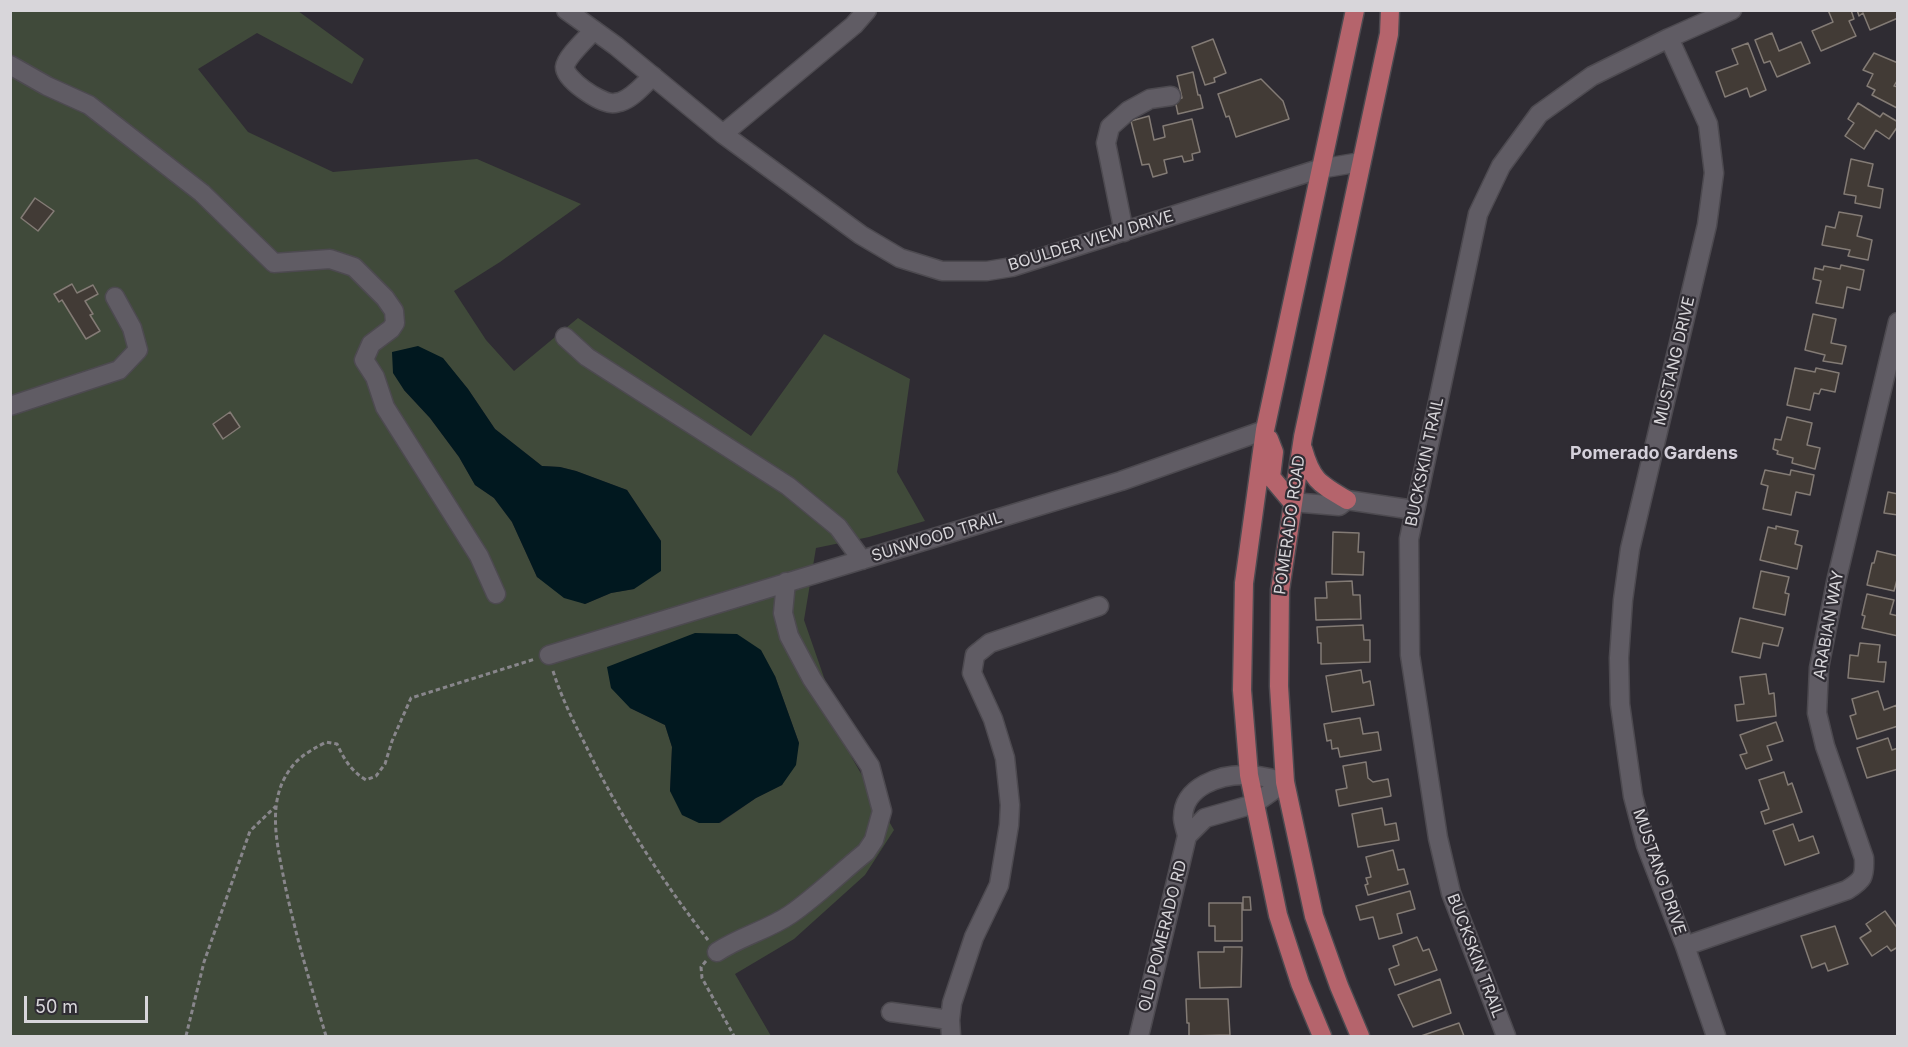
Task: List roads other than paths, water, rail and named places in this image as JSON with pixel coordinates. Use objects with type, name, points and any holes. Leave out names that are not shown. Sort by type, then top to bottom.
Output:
[{"type":"main road","points":[[1322,1036],[1300,983],[1278,915],[1249,775],[1242,690],[1244,583],[1264,430],[1275,388],[1319,169],[1355,10]]},
{"type":"main road","name":"POMERADO ROAD","points":[[1360,1036],[1314,916],[1285,782],[1279,686],[1280,590],[1302,445],[1389,34],[1390,10]]},
{"type":"main road","points":[[1264,430],[1274,452],[1271,477],[1292,502]]},
{"type":"main road","points":[[1302,445],[1308,468],[1314,478],[1347,500]]},
{"type":"street","name":"BOULDER VIEW DRIVE","points":[[566,10],[656,78],[723,134],[861,235],[900,258],[942,271],[987,271],[1012,267],[1319,169],[1361,162]]},
{"type":"street","points":[[723,134],[854,25],[867,10]]},
{"type":"street","name":"BUCKSKIN TRAIL","points":[[1506,1036],[1451,893],[1438,838],[1410,655],[1409,539],[1478,214],[1501,166],[1539,114],[1592,76],[1732,10]]},
{"type":"street","points":[[594,30],[568,59],[565,68],[568,76],[574,82],[612,104],[626,99],[656,78]]},
{"type":"street","name":"MUSTANG DRIVE","points":[[1669,38],[1708,124],[1714,173],[1707,225],[1630,549],[1623,600],[1620,704],[1633,796],[1646,845],[1685,946],[1716,1036]]},
{"type":"street","points":[[10,65],[47,86],[89,105],[202,193],[273,263],[330,259],[354,267],[385,298],[394,311],[395,323],[391,329],[371,344],[364,360],[375,377],[385,407],[479,556],[496,594]]},
{"type":"street","points":[[1124,232],[1106,143],[1110,127],[1128,111],[1150,99],[1171,96]]},
{"type":"street","points":[[10,406],[119,369],[138,350],[132,328],[115,297]]},
{"type":"street","name":"ARABIAN WAY","points":[[1685,946],[1847,890],[1859,883],[1865,872],[1864,858],[1825,746],[1818,713],[1819,668],[1836,582],[1898,322]]},
{"type":"street","name":"SUNWOOD TRAIL","points":[[565,337],[587,357],[788,486],[838,527],[862,560],[1133,477],[1264,430]]},
{"type":"street","points":[[1292,502],[1339,506],[1347,500],[1414,510]]},
{"type":"street","points":[[549,655],[862,560]]},
{"type":"street","points":[[717,952],[792,913],[866,852],[874,840],[882,812],[870,766],[812,679],[789,636],[783,613],[786,582]]},
{"type":"street","points":[[891,1012],[950,1028],[952,1003],[974,937],[999,885],[1010,805],[1005,758],[993,719],[972,673],[975,655],[990,644],[1099,606]]},
{"type":"street","name":"OLD POMERADO RD","points":[[1139,1036],[1187,836],[1183,818],[1186,803],[1196,790],[1227,777],[1249,775],[1285,782]]},
{"type":"street","points":[[1187,836],[1205,818],[1254,804],[1285,782]]},
{"type":"water","points":[[418,346],[443,358],[468,389],[495,429],[542,466],[576,471],[627,490],[661,541],[661,571],[634,589],[611,593],[585,604],[564,598],[537,577],[512,522],[494,498],[475,485],[459,457],[430,418],[404,390],[393,373],[392,352]]},
{"type":"water","points":[[695,633],[737,634],[761,650],[775,676],[799,743],[796,765],[782,785],[756,798],[719,823],[699,823],[682,815],[670,791],[672,747],[665,725],[630,708],[611,688],[607,667]]},
{"type":"district","name":"Pomerado Gardens","points":[[1654,454]]}]
